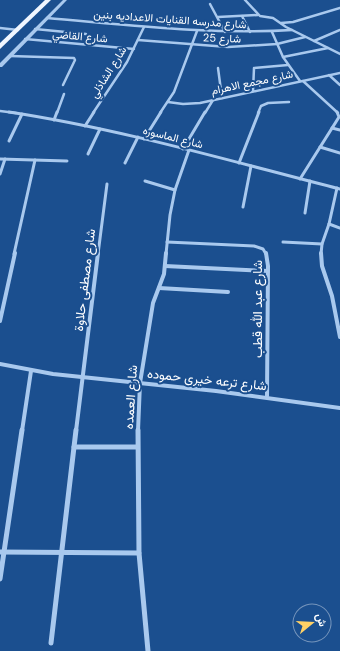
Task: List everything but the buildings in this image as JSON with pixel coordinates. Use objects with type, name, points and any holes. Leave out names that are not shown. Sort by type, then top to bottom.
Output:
[{"type":"main road","points":[[0,47],[48,0]]},
{"type":"street","points":[[0,66],[65,0]]},
{"type":"street","points":[[245,0],[251,0]]},
{"type":"street","points":[[245,0],[258,15]]},
{"type":"street","points":[[210,4],[218,17],[224,32]]},
{"type":"street","points":[[281,23],[298,20],[340,8]]},
{"type":"street","points":[[218,17],[258,15],[272,17],[292,30],[340,54]]},
{"type":"street","points":[[242,16],[250,32]]},
{"type":"street","name":"شارع مدرسه القنايات الاعداديه بنين","points":[[48,18],[197,31],[272,32],[292,30]]},
{"type":"street","name":"شارع الشاذلي","points":[[85,126],[127,62],[144,27]]},
{"type":"street","points":[[0,28],[18,30]]},
{"type":"street","points":[[35,29],[86,34]]},
{"type":"street","points":[[314,41],[340,30]]},
{"type":"street","points":[[144,139],[168,102],[182,75],[197,31]]},
{"type":"street","points":[[272,32],[283,57],[301,81],[340,115],[300,179]]},
{"type":"street","name":"شارع 25","points":[[138,40],[228,47],[277,44],[305,37]]},
{"type":"street","name":"شارع القاضي","points":[[26,39],[134,49]]},
{"type":"street","points":[[283,57],[328,48]]},
{"type":"street","points":[[10,56],[74,58],[75,60],[63,85]]},
{"type":"street","points":[[253,91],[254,68],[288,65]]},
{"type":"street","points":[[218,68],[222,98]]},
{"type":"street","name":"شارع مجمع الاهرام","points":[[168,102],[188,104],[213,100],[340,73]]},
{"type":"street","points":[[329,75],[340,85]]},
{"type":"street","points":[[54,120],[64,94]]},
{"type":"street","points":[[183,149],[213,100]]},
{"type":"street","points":[[238,163],[261,106],[268,103],[289,102]]},
{"type":"street","name":"شارع الماسوره","points":[[0,111],[138,137],[338,189]]},
{"type":"street","points":[[9,141],[22,114]]},
{"type":"street","points":[[332,128],[340,130]]},
{"type":"street","points":[[88,154],[100,129]]},
{"type":"street","points":[[125,163],[138,137]]},
{"type":"street","points":[[320,147],[340,153]]},
{"type":"street","name":"شارع العمده","points":[[148,651],[139,553],[137,447],[140,383],[153,303],[162,282],[165,266],[175,190],[189,150]]},
{"type":"street","points":[[0,159],[67,161]]},
{"type":"street","points":[[0,174],[5,159]]},
{"type":"street","points":[[0,321],[35,160]]},
{"type":"street","points":[[243,207],[251,166]]},
{"type":"street","points":[[145,181],[175,190]]},
{"type":"street","points":[[306,214],[310,181]]},
{"type":"street","name":"شارع مصطفى حلاوة","points":[[51,643],[82,379],[107,184]]},
{"type":"street","points":[[338,189],[322,244],[322,266],[332,296],[340,336]]},
{"type":"street","points":[[329,224],[340,228]]},
{"type":"street","name":"شارع عبد الله قطب","points":[[167,242],[259,247],[268,255],[267,396]]},
{"type":"street","points":[[283,242],[322,244]]},
{"type":"street","points":[[165,266],[268,271]]},
{"type":"street","points":[[159,288],[228,292]]},
{"type":"street","name":"شارع ترعه خيرى حموده","points":[[0,364],[31,371],[82,379],[140,383],[267,396],[340,408]]},
{"type":"street","points":[[0,579],[2,552],[31,371]]},
{"type":"street","points":[[74,447],[137,447]]},
{"type":"street","points":[[2,552],[139,553]]}]
